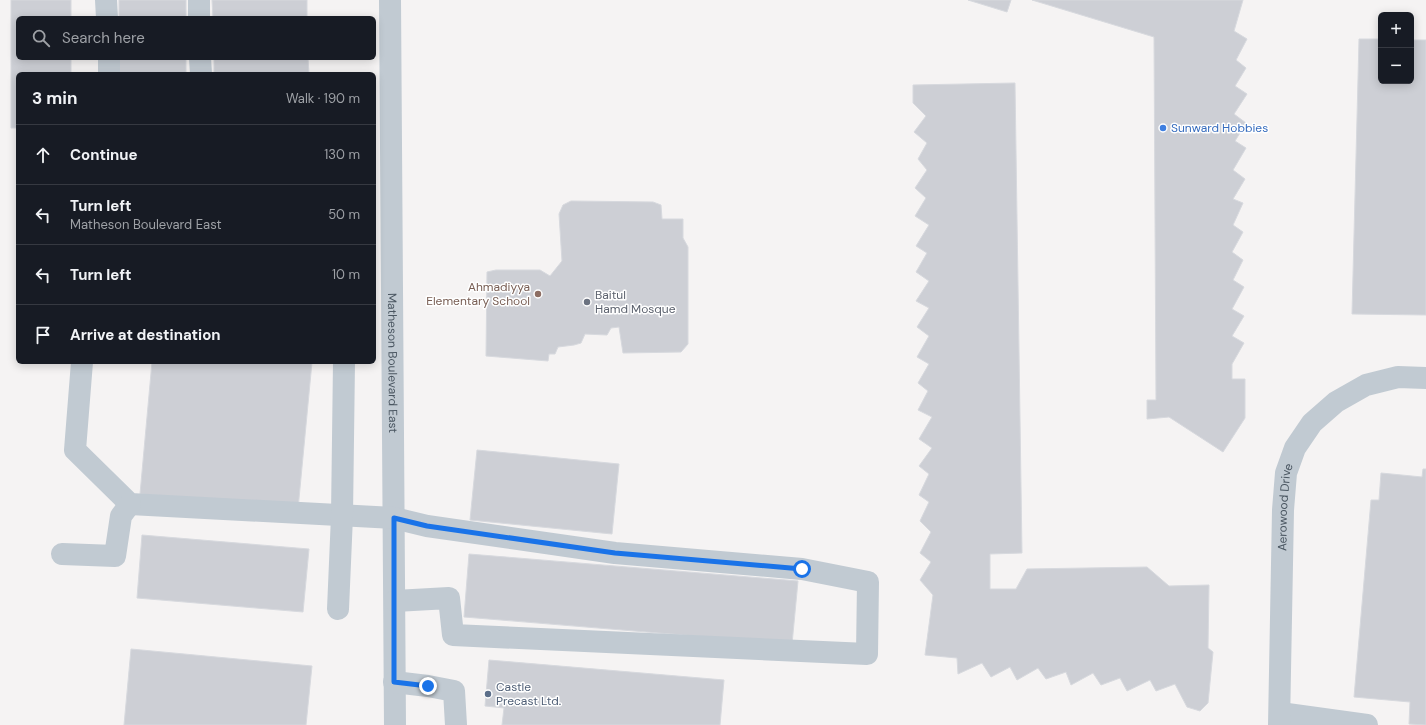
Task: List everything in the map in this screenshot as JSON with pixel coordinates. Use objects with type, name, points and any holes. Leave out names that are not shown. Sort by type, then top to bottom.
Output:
[{"type":"street","points":[[106,0],[107,16]]},
{"type":"street","points":[[199,0],[199,16]]},
{"type":"street","name":"Matheson Boulevard East","points":[[390,0],[382,95],[383,330],[394,518],[395,725]]},
{"type":"street","points":[[109,60],[109,72]]},
{"type":"street","points":[[200,60],[201,72]]},
{"type":"street","points":[[82,364],[75,450],[130,504],[394,518],[427,526],[615,553],[802,569],[868,582],[867,654],[453,635],[448,598],[395,601]]},
{"type":"street","points":[[338,609],[342,516],[344,364]]},
{"type":"street","name":"Aerowood Drive","points":[[1279,719],[1282,510],[1286,473],[1295,448],[1312,423],[1336,402],[1366,385],[1398,377],[1426,378]]},
{"type":"street","points":[[62,554],[115,556],[121,516],[130,504]]},
{"type":"street","points":[[394,682],[454,691],[456,725]]},
{"type":"street","points":[[1279,719],[1367,725]]},
{"type":"building","points":[[11,0],[71,0],[71,16],[16,16],[16,60],[71,60],[71,72],[16,72],[16,128],[11,128]]},
{"type":"building","points":[[119,0],[186,0],[186,16],[119,16]]},
{"type":"building","points":[[212,0],[307,0],[307,16],[213,16]]},
{"type":"building","points":[[968,0],[1011,0],[1007,12]]},
{"type":"building","points":[[1032,0],[1243,0],[1234,31],[1247,39],[1236,60],[1246,68],[1235,86],[1247,94],[1234,114],[1246,123],[1235,141],[1246,148],[1233,170],[1245,179],[1233,199],[1243,203],[1233,225],[1243,232],[1232,252],[1243,260],[1233,280],[1244,287],[1232,309],[1244,316],[1232,336],[1244,343],[1232,364],[1232,379],[1245,379],[1245,418],[1223,452],[1169,417],[1147,419],[1147,400],[1156,400],[1154,37]]},
{"type":"building","points":[[1359,39],[1378,39],[1378,84],[1414,84],[1414,40],[1426,40],[1426,315],[1352,314]]},
{"type":"building","points":[[119,60],[186,60],[186,72],[119,72]]},
{"type":"building","points":[[214,60],[308,60],[309,72],[214,72]]},
{"type":"building","points":[[1015,83],[1022,553],[990,554],[990,589],[1016,589],[1027,569],[1147,567],[1169,586],[1209,585],[1208,648],[1213,652],[1208,703],[1200,711],[1187,707],[1175,684],[1156,691],[1150,680],[1127,691],[1120,678],[1101,685],[1093,673],[1071,685],[1066,672],[1046,679],[1038,668],[1017,680],[1010,667],[991,677],[982,663],[958,674],[957,658],[925,655],[933,595],[920,580],[931,562],[920,553],[931,532],[920,521],[929,502],[919,495],[929,474],[919,466],[932,448],[919,439],[932,417],[918,410],[928,391],[918,383],[929,364],[917,357],[929,336],[917,327],[929,308],[916,301],[929,281],[916,272],[927,253],[916,246],[929,225],[915,216],[926,198],[915,188],[927,170],[918,159],[927,143],[914,132],[926,116],[913,103],[913,85]]},
{"type":"building","name":"Baitul Hamd Mosque","points":[[571,201],[653,202],[661,205],[662,219],[683,219],[683,238],[688,247],[688,344],[681,352],[623,353],[619,327],[611,328],[607,335],[585,334],[581,343],[558,347],[555,354],[549,354],[548,361],[486,356],[487,272],[496,270],[540,270],[550,276],[562,261],[559,214],[563,205]]},
{"type":"building","points":[[152,364],[312,364],[298,509],[140,494]]},
{"type":"building","points":[[477,450],[619,464],[612,534],[470,520]]},
{"type":"building","points":[[1423,469],[1426,469],[1426,725],[1409,724],[1410,702],[1354,697],[1371,500],[1379,500],[1381,473],[1422,477]]},
{"type":"building","points":[[142,535],[309,549],[303,612],[137,598]]},
{"type":"building","points":[[469,554],[798,581],[792,644],[464,617]]},
{"type":"building","points":[[131,649],[312,666],[306,725],[124,725]]},
{"type":"building","points":[[489,660],[724,680],[720,725],[502,725],[504,708],[485,706]]},
{"type":"place","name":"Sunward Hobbies","points":[[1163,128]]},
{"type":"place","name":"Ahmadiyya Elementary School","points":[[538,294]]},
{"type":"place","name":"Baitul Hamd Mosque","points":[[587,302]]},
{"type":"place","name":"Castle Precast Ltd.","points":[[488,694]]},
{"type":"route","points":[[428,686],[394,682],[394,518],[427,526],[615,553],[802,569]]}]
